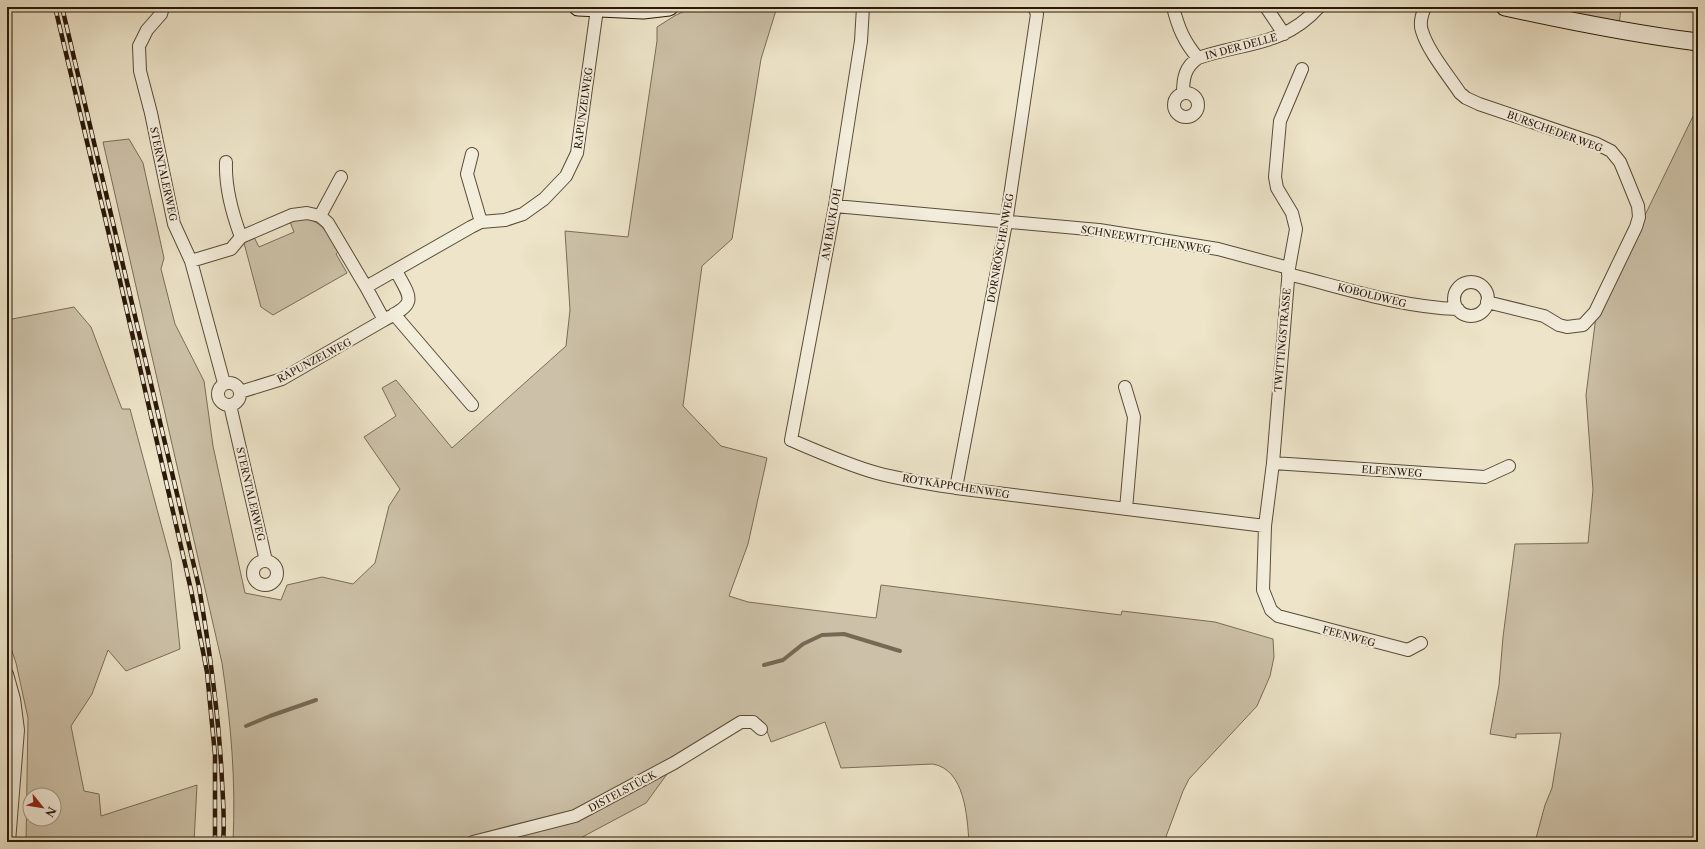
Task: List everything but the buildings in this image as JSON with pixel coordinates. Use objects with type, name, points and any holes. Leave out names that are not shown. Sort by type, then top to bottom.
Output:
[{"type":"street","points":[[578,7],[643,10],[669,7]]},
{"type":"street","name":"AM BAUKLOH","points":[[791,440],[834,206],[862,41],[863,7]]},
{"type":"street","name":"DORNRÖSCHENWEG","points":[[956,488],[1006,222],[1037,14],[1034,7]]},
{"type":"street","name":"IN DER DELLE","points":[[1173,7],[1179,31],[1188,47],[1198,58]]},
{"type":"street","name":"IN DER DELLE","points":[[1266,7],[1284,34]]},
{"type":"street","name":"IN DER DELLE","points":[[1183,93],[1183,80],[1186,72],[1192,62],[1198,58],[1268,41],[1292,31],[1309,18],[1319,7]]},
{"type":"street","name":"BURSCHEDER WEG","points":[[1425,7],[1421,19],[1421,30],[1426,41],[1460,93],[1466,98],[1479,104],[1597,144],[1610,151],[1620,162],[1638,206],[1639,217],[1636,227],[1595,312],[1590,320],[1583,325],[1567,327],[1559,326],[1544,316],[1487,302]]},
{"type":"street","points":[[1506,7],[1565,20],[1662,38],[1698,42]]},
{"type":"street","name":"RAPUNZELWEG","points":[[366,287],[481,222],[505,220],[523,214],[557,187],[574,163],[580,136],[597,9]]},
{"type":"street","name":"STERNTALERWEG","points":[[162,10],[147,30],[139,46],[138,57],[174,224],[190,261],[224,383],[218,390],[218,396],[221,402],[230,405],[266,561]]},
{"type":"street","name":"TWITTINGSTRASSE","points":[[1278,616],[1271,610],[1263,590],[1265,526],[1273,463],[1288,271],[1296,229],[1296,220],[1278,188],[1275,177],[1280,121],[1302,69]]},
{"type":"street","points":[[472,154],[467,174],[481,222]]},
{"type":"street","points":[[226,162],[225,181],[236,224],[242,237]]},
{"type":"street","points":[[320,216],[341,177]]},
{"type":"street","name":"SCHNEEWITTCHENWEG","points":[[834,206],[1099,230],[1218,249],[1288,271]]},
{"type":"street","points":[[190,261],[231,249],[242,237],[292,215],[307,213],[320,216],[328,223],[366,287],[389,317],[472,405]]},
{"type":"street","name":"RAPUNZELWEG","points":[[240,392],[282,379],[403,310],[409,303],[409,294],[396,271]]},
{"type":"street","name":"KOBOLDWEG","points":[[1288,271],[1381,299],[1429,308],[1458,309],[1470,315],[1475,315],[1483,310],[1487,302]]},
{"type":"street","points":[[1458,309],[1454,296],[1456,290],[1466,283],[1472,282],[1480,285],[1486,294],[1487,302]]},
{"type":"street","points":[[224,383],[234,384],[240,392],[237,401],[230,405]]},
{"type":"street","points":[[1125,387],[1134,417],[1126,509]]},
{"type":"street","name":"ROTKÄPPCHENWEG","points":[[791,440],[877,473],[956,488],[1265,526]]},
{"type":"street","name":"ELFENWEG","points":[[1273,463],[1485,477],[1510,466]]},
{"type":"street","name":"FEENWEG","points":[[1278,616],[1408,650],[1421,644]]},
{"type":"street","points":[[7,674],[14,699],[18,730],[9,842]]},
{"type":"street","name":"DISTELSTÜCK","points":[[473,842],[575,816],[674,764],[741,722],[752,722],[761,729]]},
{"type":"shaded area","points":[[694,7],[777,7],[761,59],[732,239],[702,266],[683,406],[721,446],[767,458],[748,544],[729,596],[748,602],[876,618],[881,585],[1121,615],[1122,611],[1215,622],[1273,639],[1274,657],[1270,676],[1257,706],[1189,779],[1164,842],[969,842],[965,807],[958,784],[952,775],[944,768],[933,764],[841,768],[825,722],[771,742],[767,731],[755,720],[683,752],[646,803],[573,842],[233,842],[234,797],[232,752],[222,663],[103,142],[129,139],[143,163],[164,258],[161,269],[175,324],[204,381],[213,446],[245,593],[281,600],[287,585],[322,577],[353,584],[375,563],[389,506],[400,489],[364,437],[396,416],[382,388],[396,380],[452,448],[566,346],[570,310],[565,231],[628,237],[657,41],[657,27],[676,15]]},
{"type":"shaded area","points":[[1533,7],[1621,7],[1619,26]]},
{"type":"shaded area","points":[[1698,106],[1698,842],[1535,842],[1545,805],[1552,788],[1561,733],[1516,734],[1516,738],[1490,734],[1499,685],[1503,637],[1515,544],[1588,543],[1593,490],[1586,395],[1596,316]]},
{"type":"shaded area","points":[[304,218],[317,223],[325,230],[338,252],[336,254],[347,273],[273,315],[261,307],[244,243],[254,237],[259,247],[294,232],[290,222]]},
{"type":"shaded area","points":[[74,307],[91,327],[122,409],[130,409],[171,561],[180,649],[126,671],[108,650],[92,694],[71,726],[84,791],[99,794],[101,816],[197,785],[194,842],[26,842],[26,827],[62,827],[62,787],[27,787],[28,718],[16,663],[7,636],[7,566],[12,557],[7,541],[7,320]]},
{"type":"waterway","points":[[764,665],[783,660],[803,644],[822,635],[844,634],[900,651]]},
{"type":"waterway","points":[[246,726],[316,700]]},
{"type":"railway","points":[[55,7],[191,590],[207,672],[215,755],[215,842]]},
{"type":"railway","points":[[62,7],[199,587],[219,732],[224,812],[223,842]]}]
